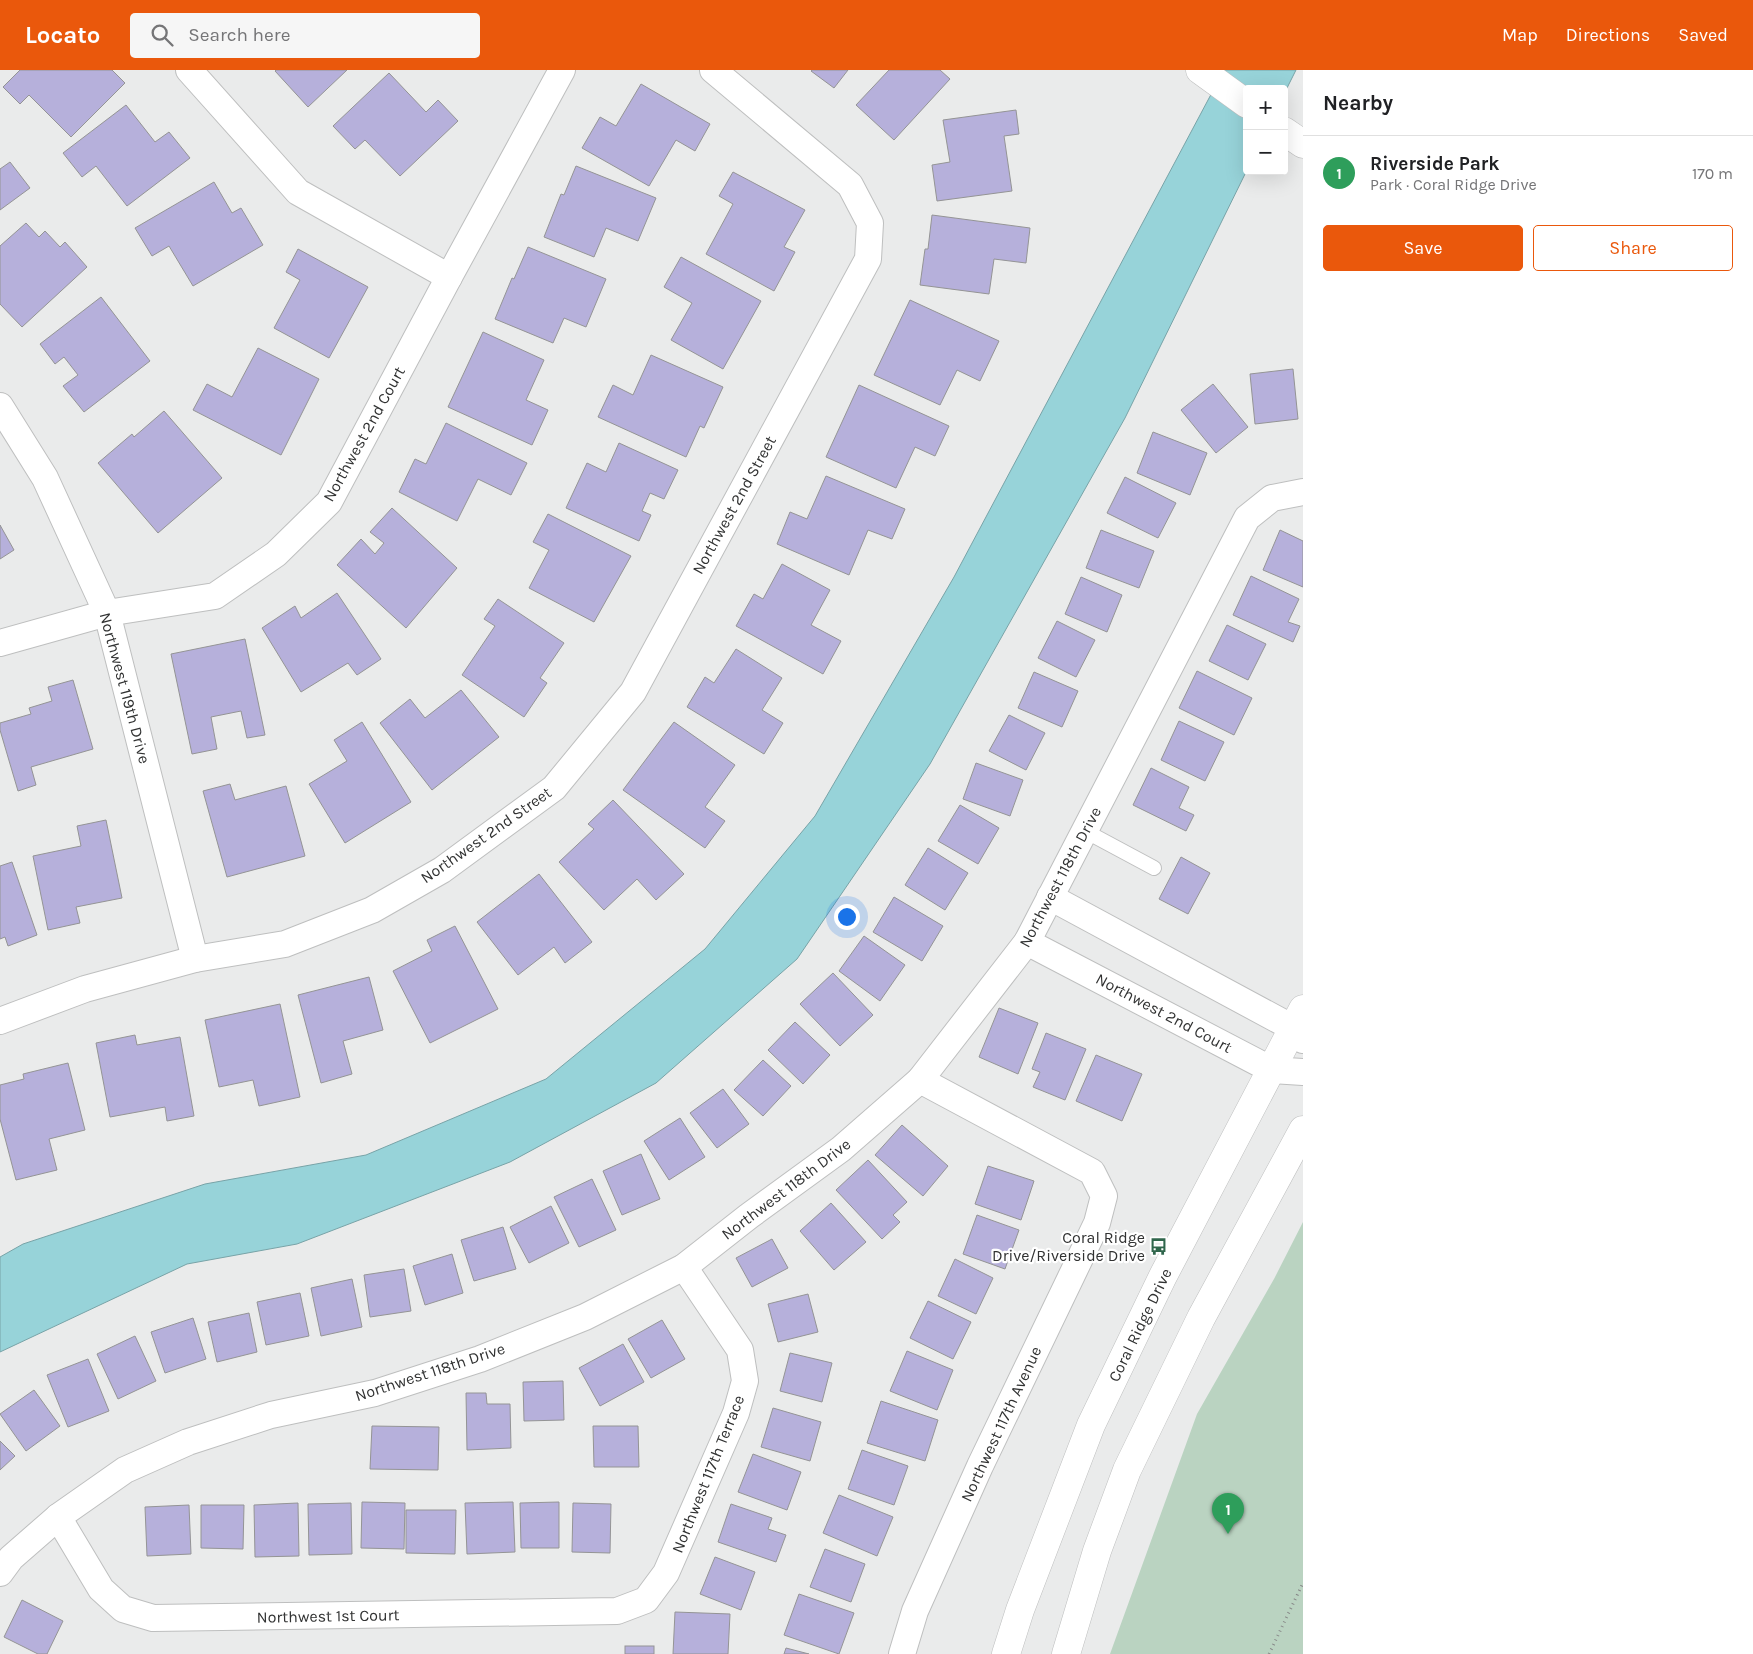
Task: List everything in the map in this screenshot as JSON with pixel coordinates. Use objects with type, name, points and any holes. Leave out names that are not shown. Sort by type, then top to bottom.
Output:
[{"type":"main road","points":[[1200,70],[1243,101]]},
{"type":"main road","name":"Coral Ridge Drive","points":[[1006,1654],[1020,1610],[1092,1425],[1163,1276],[1272,1070],[1300,1026]]},
{"type":"main road","points":[[1066,1654],[1097,1551],[1127,1470],[1201,1318],[1303,1130]]},
{"type":"street","points":[[189,70],[298,192],[449,277]]},
{"type":"street","name":"Northwest 2nd Court","points":[[0,643],[107,614],[215,596],[276,554],[329,502],[562,70]]},
{"type":"street","name":"Northwest 2nd Street","points":[[0,1021],[85,989],[195,959],[285,944],[372,910],[442,870],[554,788],[633,692],[868,259],[870,223],[850,185],[713,70]]},
{"type":"street","name":"Northwest 119th Drive","points":[[0,406],[45,478],[107,614],[195,959]]},
{"type":"street","name":"Northwest 118th Drive","points":[[0,1573],[11,1558],[58,1517],[125,1470],[188,1442],[271,1415],[375,1393],[480,1359],[585,1316],[684,1267],[749,1216],[841,1149],[920,1080],[1028,942],[1248,518],[1272,498],[1303,492]]},
{"type":"street","points":[[1050,897],[1300,1026]]},
{"type":"street","name":"Northwest 2nd Court","points":[[1028,942],[1272,1070],[1303,1072]]},
{"type":"street","name":"Northwest 117th Avenue","points":[[902,1654],[915,1612],[984,1457],[1097,1223],[1104,1196],[1092,1172],[920,1080]]},
{"type":"street","name":"Northwest 117th Terrace","points":[[646,1600],[666,1574],[736,1412],[745,1382],[740,1350],[684,1267]]},
{"type":"street","name":"Northwest 1st Court","points":[[58,1517],[101,1589],[123,1609],[152,1618],[617,1612],[646,1600]]},
{"type":"lane","points":[[1085,830],[1154,868]]},
{"type":"path","points":[[1269,1654],[1303,1583]]},
{"type":"green space","points":[[1303,1222],[1303,1654],[1110,1654],[1197,1414],[1274,1279]]},
{"type":"water","points":[[1224,70],[1296,70],[1288,86],[1243,85],[1243,175],[1245,175],[1125,418],[930,764],[797,959],[656,1083],[510,1162],[297,1244],[187,1264],[0,1352],[0,1257],[23,1244],[205,1184],[366,1155],[546,1079],[705,949],[815,816],[954,577]]},
{"type":"building","points":[[20,70],[112,70],[125,83],[71,137],[29,95],[20,104],[3,87]]},
{"type":"building","points":[[276,70],[347,70],[308,107]]},
{"type":"building","points":[[812,70],[848,70],[834,88]]},
{"type":"building","points":[[889,70],[940,70],[950,79],[894,140],[856,105]]},
{"type":"building","points":[[389,73],[426,112],[438,100],[458,121],[400,176],[365,140],[355,149],[333,126]]},
{"type":"building","points":[[641,84],[710,124],[695,151],[676,140],[649,186],[582,148],[600,117],[616,126]]},
{"type":"building","points":[[126,105],[155,142],[169,132],[190,158],[127,206],[96,166],[82,177],[63,153]]},
{"type":"building","points":[[1016,110],[1019,134],[1004,136],[1012,191],[937,201],[932,165],[950,162],[943,120]]},
{"type":"building","points":[[10,162],[30,188],[0,210],[0,169]]},
{"type":"building","points":[[576,166],[656,198],[638,241],[606,228],[594,257],[544,237],[561,194],[564,195]]},
{"type":"building","points":[[733,172],[805,210],[784,247],[795,252],[774,291],[706,254],[733,204],[719,196]]},
{"type":"building","points":[[214,182],[232,213],[241,208],[263,245],[193,286],[169,246],[152,256],[135,228]]},
{"type":"building","points":[[932,215],[1030,228],[1026,263],[994,259],[989,294],[920,285],[925,249],[928,249]]},
{"type":"building","points":[[26,223],[39,237],[45,231],[60,247],[65,242],[87,267],[22,327],[0,304],[0,246]]},
{"type":"building","points":[[528,247],[606,279],[586,327],[564,318],[553,343],[495,319],[512,278],[514,279]]},
{"type":"building","points":[[298,249],[368,287],[329,358],[274,328],[300,280],[286,272]]},
{"type":"building","points":[[681,257],[761,301],[723,369],[671,340],[692,303],[664,287]]},
{"type":"building","points":[[101,297],[150,361],[84,412],[63,386],[78,375],[64,357],[55,364],[40,344]]},
{"type":"building","points":[[910,300],[999,341],[980,381],[957,370],[940,405],[874,375]]},
{"type":"building","points":[[483,332],[544,360],[526,400],[548,410],[532,445],[448,407]]},
{"type":"building","points":[[258,348],[319,379],[281,455],[193,410],[207,384],[232,397]]},
{"type":"building","points":[[651,355],[723,387],[704,428],[700,426],[686,457],[598,417],[613,385],[633,395]]},
{"type":"building","points":[[1293,369],[1298,419],[1255,424],[1250,374]]},
{"type":"building","points":[[1213,384],[1248,427],[1216,453],[1181,410]]},
{"type":"building","points":[[859,385],[949,426],[935,456],[915,447],[896,488],[826,457]]},
{"type":"building","points":[[164,411],[222,478],[158,533],[98,463],[132,434],[134,437]]},
{"type":"building","points":[[446,423],[527,463],[511,495],[478,479],[457,521],[399,492],[415,459],[426,464]]},
{"type":"building","points":[[1153,432],[1207,453],[1190,495],[1137,473]]},
{"type":"building","points":[[619,443],[678,470],[664,499],[650,493],[642,511],[651,515],[639,541],[566,508],[587,463],[606,472]]},
{"type":"building","points":[[826,476],[905,509],[892,539],[868,530],[849,575],[777,544],[790,512],[807,519]]},
{"type":"building","points":[[1125,477],[1176,503],[1158,538],[1107,513]]},
{"type":"building","points":[[392,508],[457,568],[406,628],[337,565],[361,539],[375,554],[384,543],[370,532]]},
{"type":"building","points":[[548,514],[631,556],[594,622],[529,588],[549,550],[533,542]]},
{"type":"building","points":[[0,525],[14,550],[0,559]]},
{"type":"building","points":[[1101,530],[1154,551],[1139,588],[1086,568]]},
{"type":"building","points":[[1280,530],[1303,541],[1303,587],[1263,570]]},
{"type":"building","points":[[782,564],[830,590],[811,625],[841,641],[823,674],[736,626],[754,594],[763,599]]},
{"type":"building","points":[[1251,576],[1299,599],[1288,622],[1300,626],[1293,642],[1233,615]]},
{"type":"building","points":[[1081,577],[1122,595],[1107,632],[1065,614]]},
{"type":"building","points":[[337,593],[381,659],[357,675],[348,663],[301,692],[262,628],[295,606],[301,618]]},
{"type":"building","points":[[498,599],[564,643],[540,678],[547,683],[524,717],[462,675],[495,626],[484,619]]},
{"type":"building","points":[[1057,621],[1095,640],[1076,677],[1038,658]]},
{"type":"building","points":[[1227,625],[1266,644],[1248,680],[1209,661]]},
{"type":"building","points":[[245,639],[265,735],[247,738],[241,711],[211,717],[217,749],[192,754],[171,654]]},
{"type":"building","points":[[736,649],[782,678],[762,710],[783,723],[764,754],[687,707],[705,677],[714,683]]},
{"type":"building","points":[[1197,671],[1252,698],[1234,735],[1179,708]]},
{"type":"building","points":[[1034,672],[1078,691],[1062,727],[1018,708]]},
{"type":"building","points":[[73,680],[93,749],[31,767],[36,785],[18,791],[0,730],[0,723],[31,714],[29,708],[52,701],[48,687]]},
{"type":"building","points":[[461,690],[499,737],[432,790],[380,723],[410,699],[425,718]]},
{"type":"building","points":[[1009,715],[1045,733],[1026,770],[989,751]]},
{"type":"building","points":[[1179,721],[1224,742],[1205,781],[1161,760]]},
{"type":"building","points":[[362,722],[411,802],[345,843],[309,784],[347,761],[334,740]]},
{"type":"building","points":[[674,722],[735,765],[705,807],[725,821],[705,848],[623,790]]},
{"type":"building","points":[[976,763],[1023,780],[1010,816],[963,799]]},
{"type":"building","points":[[1151,768],[1189,787],[1179,808],[1194,815],[1186,831],[1133,805]]},
{"type":"building","points":[[230,784],[235,800],[286,786],[305,856],[227,877],[203,791]]},
{"type":"building","points":[[613,800],[684,874],[656,900],[637,879],[604,910],[559,862],[594,829],[588,824]]},
{"type":"building","points":[[960,805],[999,828],[978,864],[938,841]]},
{"type":"building","points":[[106,820],[122,898],[76,907],[80,923],[48,930],[33,856],[81,846],[77,826]]},
{"type":"building","points":[[928,848],[968,873],[945,910],[905,885]]},
{"type":"building","points":[[1181,857],[1210,873],[1188,914],[1159,899]]},
{"type":"building","points":[[12,862],[37,935],[8,946],[5,937],[0,939],[0,866]]},
{"type":"building","points":[[539,874],[592,942],[565,963],[554,947],[518,975],[477,922]]},
{"type":"building","points":[[894,897],[943,926],[922,961],[873,932]]},
{"type":"building","points":[[455,926],[498,1009],[430,1043],[393,971],[432,951],[427,940]]},
{"type":"building","points":[[864,936],[905,965],[880,1001],[839,971]]},
{"type":"building","points":[[833,973],[873,1015],[840,1046],[800,1004]]},
{"type":"building","points":[[369,977],[383,1030],[343,1041],[352,1074],[321,1083],[298,995]]},
{"type":"building","points":[[280,1004],[300,1097],[259,1106],[253,1080],[219,1087],[205,1020]]},
{"type":"building","points":[[999,1008],[1038,1023],[1018,1074],[979,1057]]},
{"type":"building","points":[[795,1022],[830,1055],[803,1084],[768,1050]]},
{"type":"building","points":[[1046,1033],[1086,1049],[1065,1100],[1033,1087],[1040,1072],[1032,1069]]},
{"type":"building","points":[[135,1035],[137,1045],[180,1037],[194,1116],[167,1121],[165,1107],[110,1117],[96,1043]]},
{"type":"building","points":[[1096,1055],[1142,1074],[1122,1121],[1076,1101]]},
{"type":"building","points":[[763,1060],[791,1086],[763,1116],[734,1090]]},
{"type":"building","points":[[68,1063],[85,1130],[49,1139],[57,1170],[16,1180],[0,1119],[0,1085],[24,1079],[23,1074]]},
{"type":"building","points":[[723,1089],[749,1124],[717,1148],[690,1113]]},
{"type":"building","points":[[680,1118],[705,1157],[669,1180],[644,1141]]},
{"type":"building","points":[[902,1125],[948,1166],[923,1196],[875,1155]]},
{"type":"building","points":[[641,1154],[660,1199],[622,1215],[603,1171]]},
{"type":"building","points":[[868,1160],[907,1202],[893,1215],[900,1222],[882,1239],[836,1190]]},
{"type":"building","points":[[988,1166],[1034,1181],[1021,1220],[975,1204]]},
{"type":"building","points":[[592,1179],[616,1230],[579,1247],[554,1197]]},
{"type":"building","points":[[831,1203],[866,1242],[834,1270],[800,1231]]},
{"type":"building","points":[[551,1206],[569,1243],[529,1263],[510,1227]]},
{"type":"building","points":[[977,1215],[1019,1230],[1005,1269],[963,1254]]},
{"type":"building","points":[[503,1227],[516,1269],[474,1281],[461,1240]]},
{"type":"building","points":[[772,1239],[788,1268],[752,1287],[736,1258]]},
{"type":"building","points":[[452,1254],[463,1293],[425,1305],[413,1266]]},
{"type":"building","points":[[955,1259],[993,1278],[976,1314],[938,1296]]},
{"type":"building","points":[[404,1269],[411,1311],[370,1317],[364,1275]]},
{"type":"building","points":[[352,1279],[362,1327],[321,1336],[311,1288]]},
{"type":"building","points":[[300,1293],[309,1336],[266,1345],[257,1302]]},
{"type":"building","points":[[808,1294],[818,1332],[778,1342],[768,1304]]},
{"type":"building","points":[[928,1301],[971,1322],[953,1359],[910,1338]]},
{"type":"building","points":[[249,1313],[257,1352],[217,1362],[208,1322]]},
{"type":"building","points":[[193,1318],[206,1359],[165,1373],[151,1332]]},
{"type":"building","points":[[662,1320],[685,1359],[651,1378],[628,1339]]},
{"type":"building","points":[[135,1336],[156,1381],[118,1399],[97,1354]]},
{"type":"building","points":[[623,1344],[644,1382],[600,1406],[579,1368]]},
{"type":"building","points":[[907,1351],[953,1370],[937,1410],[890,1391]]},
{"type":"building","points":[[790,1353],[832,1363],[822,1402],[780,1391]]},
{"type":"building","points":[[88,1359],[109,1411],[68,1427],[47,1375]]},
{"type":"building","points":[[563,1381],[564,1420],[524,1421],[523,1382]]},
{"type":"building","points":[[34,1390],[60,1426],[26,1451],[0,1414]]},
{"type":"building","points":[[466,1393],[486,1393],[487,1404],[510,1404],[511,1448],[467,1450]]},
{"type":"building","points":[[881,1401],[938,1420],[925,1461],[867,1443]]},
{"type":"building","points":[[773,1408],[821,1422],[810,1461],[761,1447]]},
{"type":"building","points":[[372,1426],[439,1427],[438,1470],[370,1469]]},
{"type":"building","points":[[593,1426],[638,1426],[639,1467],[594,1467]]},
{"type":"building","points":[[0,1441],[15,1456],[0,1470]]},
{"type":"building","points":[[862,1450],[908,1466],[894,1505],[848,1489]]},
{"type":"building","points":[[753,1454],[801,1472],[787,1510],[738,1492]]},
{"type":"building","points":[[839,1495],[893,1517],[877,1556],[823,1533]]},
{"type":"building","points":[[362,1502],[405,1503],[404,1549],[361,1548]]},
{"type":"building","points":[[513,1502],[515,1552],[467,1554],[465,1503]]},
{"type":"building","points":[[559,1502],[559,1548],[521,1548],[520,1503]]},
{"type":"building","points":[[298,1503],[299,1556],[255,1557],[254,1505]]},
{"type":"building","points":[[351,1503],[352,1554],[309,1555],[308,1504]]},
{"type":"building","points":[[573,1503],[611,1504],[610,1553],[572,1552]]},
{"type":"building","points":[[731,1504],[772,1518],[768,1529],[786,1535],[776,1562],[718,1542]]},
{"type":"building","points":[[189,1505],[191,1554],[147,1556],[145,1507]]},
{"type":"building","points":[[201,1505],[244,1505],[243,1549],[201,1548]]},
{"type":"building","points":[[406,1510],[456,1510],[455,1554],[406,1553]]},
{"type":"building","points":[[825,1549],[865,1564],[851,1602],[810,1587]]},
{"type":"building","points":[[715,1557],[755,1572],[741,1610],[700,1594]]},
{"type":"building","points":[[799,1594],[854,1613],[839,1654],[784,1635]]},
{"type":"building","points":[[22,1600],[63,1621],[47,1654],[38,1654],[4,1637]]},
{"type":"building","points":[[675,1612],[730,1614],[728,1654],[673,1654]]},
{"type":"building","points":[[625,1646],[654,1646],[654,1654],[625,1654]]},
{"type":"building","points":[[786,1648],[809,1654],[784,1654]]},
{"type":"place","name":"Coral Ridge Drive/Riverside Drive","points":[[1159,1246]]},
{"type":"place","name":"Riverside Park","points":[[1228,1534]]}]
